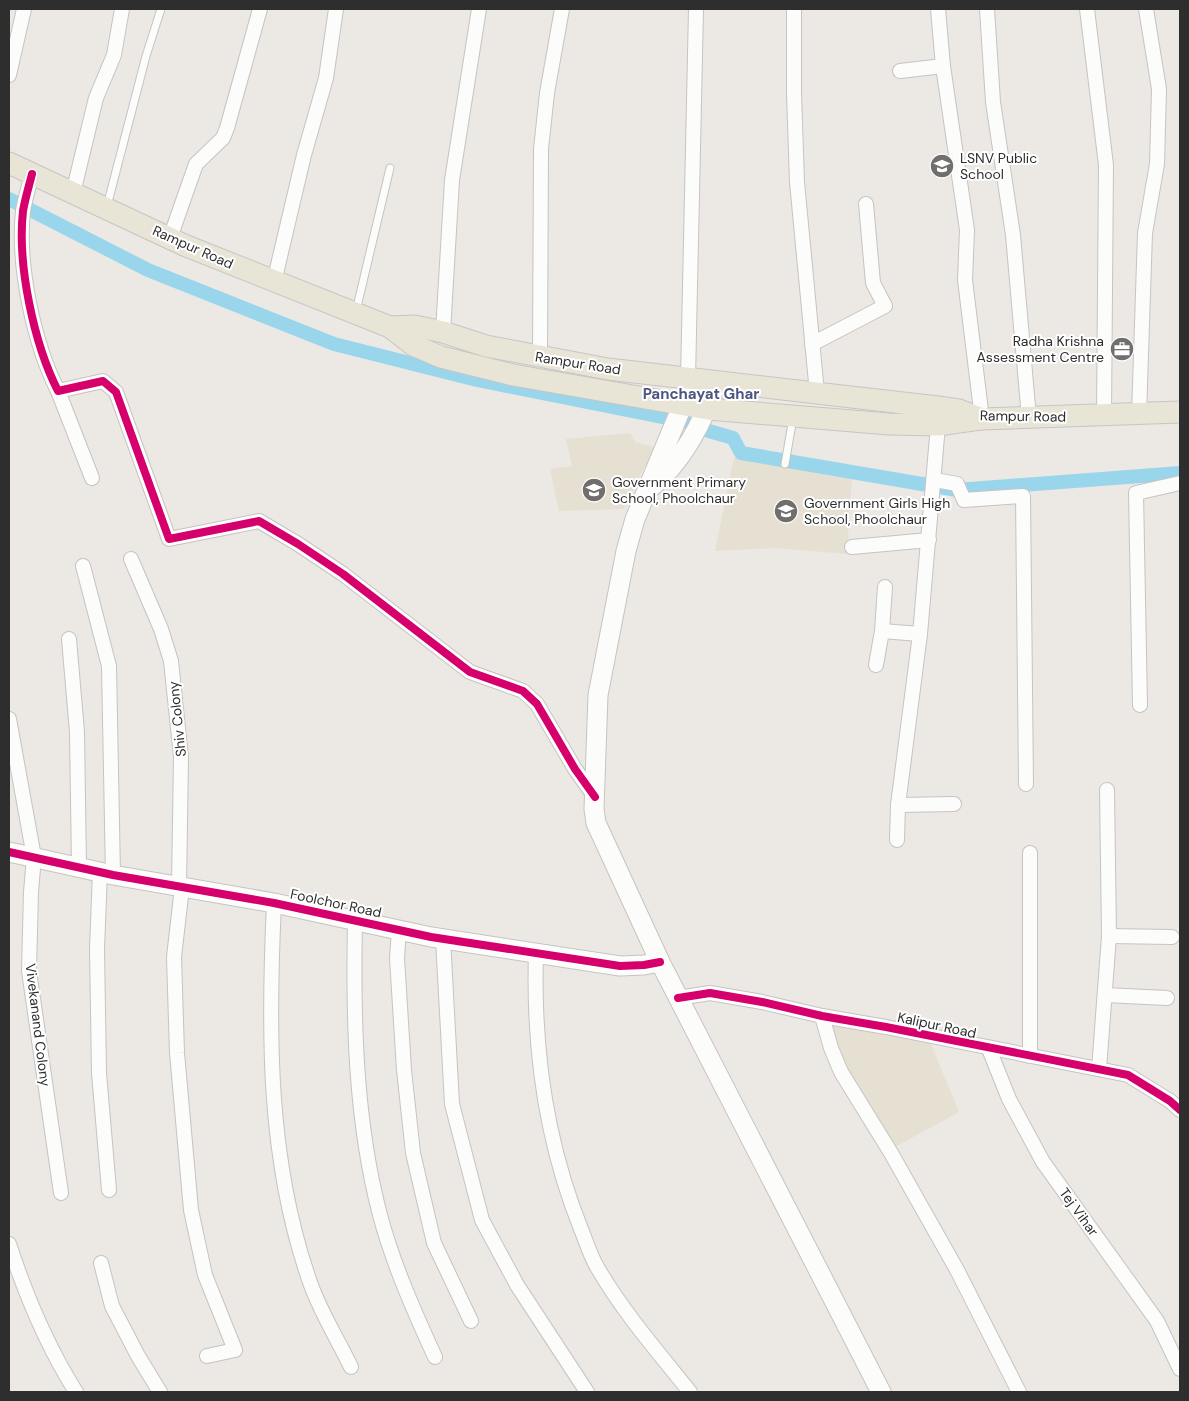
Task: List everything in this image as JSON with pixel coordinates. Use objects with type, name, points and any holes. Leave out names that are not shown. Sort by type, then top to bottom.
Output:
[{"type":"main road","name":"Rampur Road","points":[[9,163],[170,238],[274,282],[390,326],[415,326],[444,332],[486,346],[540,357],[716,383],[959,410],[982,418],[1140,415],[1180,412]]},
{"type":"main road","points":[[390,326],[413,345],[441,357],[514,375],[708,409],[793,414],[889,424],[938,425],[982,418]]},
{"type":"main road","points":[[691,379],[635,519],[626,551],[598,695],[596,823],[678,998],[881,1392]]},
{"type":"main road","points":[[647,491],[664,478],[692,438],[708,409],[716,383]]},
{"type":"main road","name":"Foolchor Road","points":[[9,852],[106,873],[274,903],[443,939],[620,966],[644,966],[660,962]]},
{"type":"street","points":[[9,74],[24,9]]},
{"type":"street","points":[[73,193],[96,98],[114,55],[122,9]]},
{"type":"street","points":[[170,238],[196,164],[200,158],[223,138],[227,128],[260,9]]},
{"type":"street","points":[[274,282],[304,155],[326,78],[336,9]]},
{"type":"street","points":[[444,332],[452,180],[480,9]]},
{"type":"street","points":[[540,357],[541,149],[547,93],[562,9]]},
{"type":"street","points":[[691,379],[696,9]]},
{"type":"street","points":[[794,9],[797,182],[817,393]]},
{"type":"street","points":[[938,9],[943,66],[967,230],[964,280],[982,418]]},
{"type":"street","points":[[987,9],[993,102],[1013,235],[1029,418]]},
{"type":"street","points":[[1087,9],[1106,165],[1104,416]]},
{"type":"street","points":[[1140,415],[1145,234],[1156,164],[1159,89],[1146,9]]},
{"type":"street","points":[[900,71],[943,66]]},
{"type":"street","points":[[32,174],[25,206],[27,299],[52,379],[92,478]]},
{"type":"street","points":[[812,344],[885,306],[873,283],[866,204]]},
{"type":"street","points":[[58,391],[103,381],[116,392],[169,538],[259,521],[298,544],[343,574],[470,672],[523,691],[537,704],[575,769],[595,797]]},
{"type":"street","points":[[897,840],[898,805],[920,634],[928,540],[935,486],[938,425]]},
{"type":"street","points":[[1140,705],[1136,493],[1180,483]]},
{"type":"street","points":[[935,486],[957,484],[964,500],[1023,496],[1026,784]]},
{"type":"street","points":[[852,547],[928,540]]},
{"type":"street","name":"Shiv Colony","points":[[132,559],[161,629],[171,661],[181,757],[180,887],[174,957],[177,1054],[191,1210],[205,1276],[235,1350],[208,1356]]},
{"type":"street","points":[[83,566],[109,666],[106,873],[97,949],[99,1073],[109,1190]]},
{"type":"street","points":[[876,665],[882,631],[885,587]]},
{"type":"street","points":[[882,631],[920,634]]},
{"type":"street","points":[[69,639],[77,732],[79,866]]},
{"type":"street","name":"Vivekanand Colony","points":[[9,719],[34,857],[29,971],[61,1193]]},
{"type":"street","points":[[1099,1069],[1109,936],[1107,790]]},
{"type":"street","points":[[898,805],[954,804]]},
{"type":"street","points":[[1030,853],[1030,1056]]},
{"type":"street","points":[[274,903],[270,994],[270,1056],[278,1147],[293,1231],[308,1278],[351,1367]]},
{"type":"street","points":[[355,920],[356,1042],[364,1133],[380,1215],[403,1284],[435,1357]]},
{"type":"street","points":[[399,930],[397,958],[403,1061],[413,1153],[434,1243],[470,1321]]},
{"type":"street","points":[[1109,936],[1172,937]]},
{"type":"street","points":[[443,939],[452,1104],[482,1220],[517,1285],[587,1392]]},
{"type":"street","points":[[536,953],[535,996],[544,1098],[567,1193],[597,1266],[637,1326],[690,1392]]},
{"type":"street","name":"Kalipur Road","points":[[678,998],[710,993],[1128,1075],[1170,1101],[1180,1110]]},
{"type":"street","points":[[1105,995],[1167,998]]},
{"type":"street","points":[[822,1016],[831,1048],[841,1072],[891,1153],[957,1270],[1019,1392]]},
{"type":"street","name":"Tej Vihar","points":[[989,1049],[1009,1099],[1043,1162],[1157,1321],[1180,1369]]},
{"type":"street","points":[[9,1244],[24,1290],[60,1368],[76,1392]]},
{"type":"street","points":[[101,1264],[112,1306],[138,1356],[160,1392]]},
{"type":"lane","points":[[106,209],[146,56],[161,9]]},
{"type":"lane","points":[[356,314],[390,168]]},
{"type":"lane","points":[[785,464],[793,414]]},
{"type":"shaded area","name":"Government Primary School, Phoolchaur","points":[[630,433],[635,442],[658,448],[642,471],[624,509],[559,511],[550,469],[572,466],[566,439]]},
{"type":"shaded area","name":"Government Girls High School, Phoolchaur","points":[[734,457],[852,475],[847,554],[775,548],[715,551]]},
{"type":"shaded area","points":[[832,1026],[930,1042],[959,1112],[895,1147],[846,1072]]},
{"type":"waterway","points":[[9,199],[148,270],[334,344],[477,380],[687,422]]},
{"type":"waterway","points":[[702,429],[733,438],[741,453],[957,490],[1180,473]]},
{"type":"cycle path","points":[[32,174],[23,211],[22,232],[25,279],[35,328],[49,372],[58,391],[103,381],[116,392],[169,539],[259,521],[298,544],[343,574],[470,672],[523,691],[537,704],[575,769],[595,797]]},
{"type":"cycle path","points":[[9,852],[113,875],[274,903],[431,937],[620,966],[660,962]]},
{"type":"cycle path","points":[[678,998],[710,993],[1128,1075],[1170,1101],[1180,1110]]},
{"type":"place","name":"LSNV Public School","points":[[942,166]]},
{"type":"place","name":"Radha Krishna Assessment Centre","points":[[1122,349]]},
{"type":"place","name":"Government Primary School, Phoolchaur","points":[[594,490]]},
{"type":"place","name":"Government Girls High School, Phoolchaur","points":[[786,511]]},
{"type":"district","name":"Panchayat Ghar","points":[[701,394]]}]
